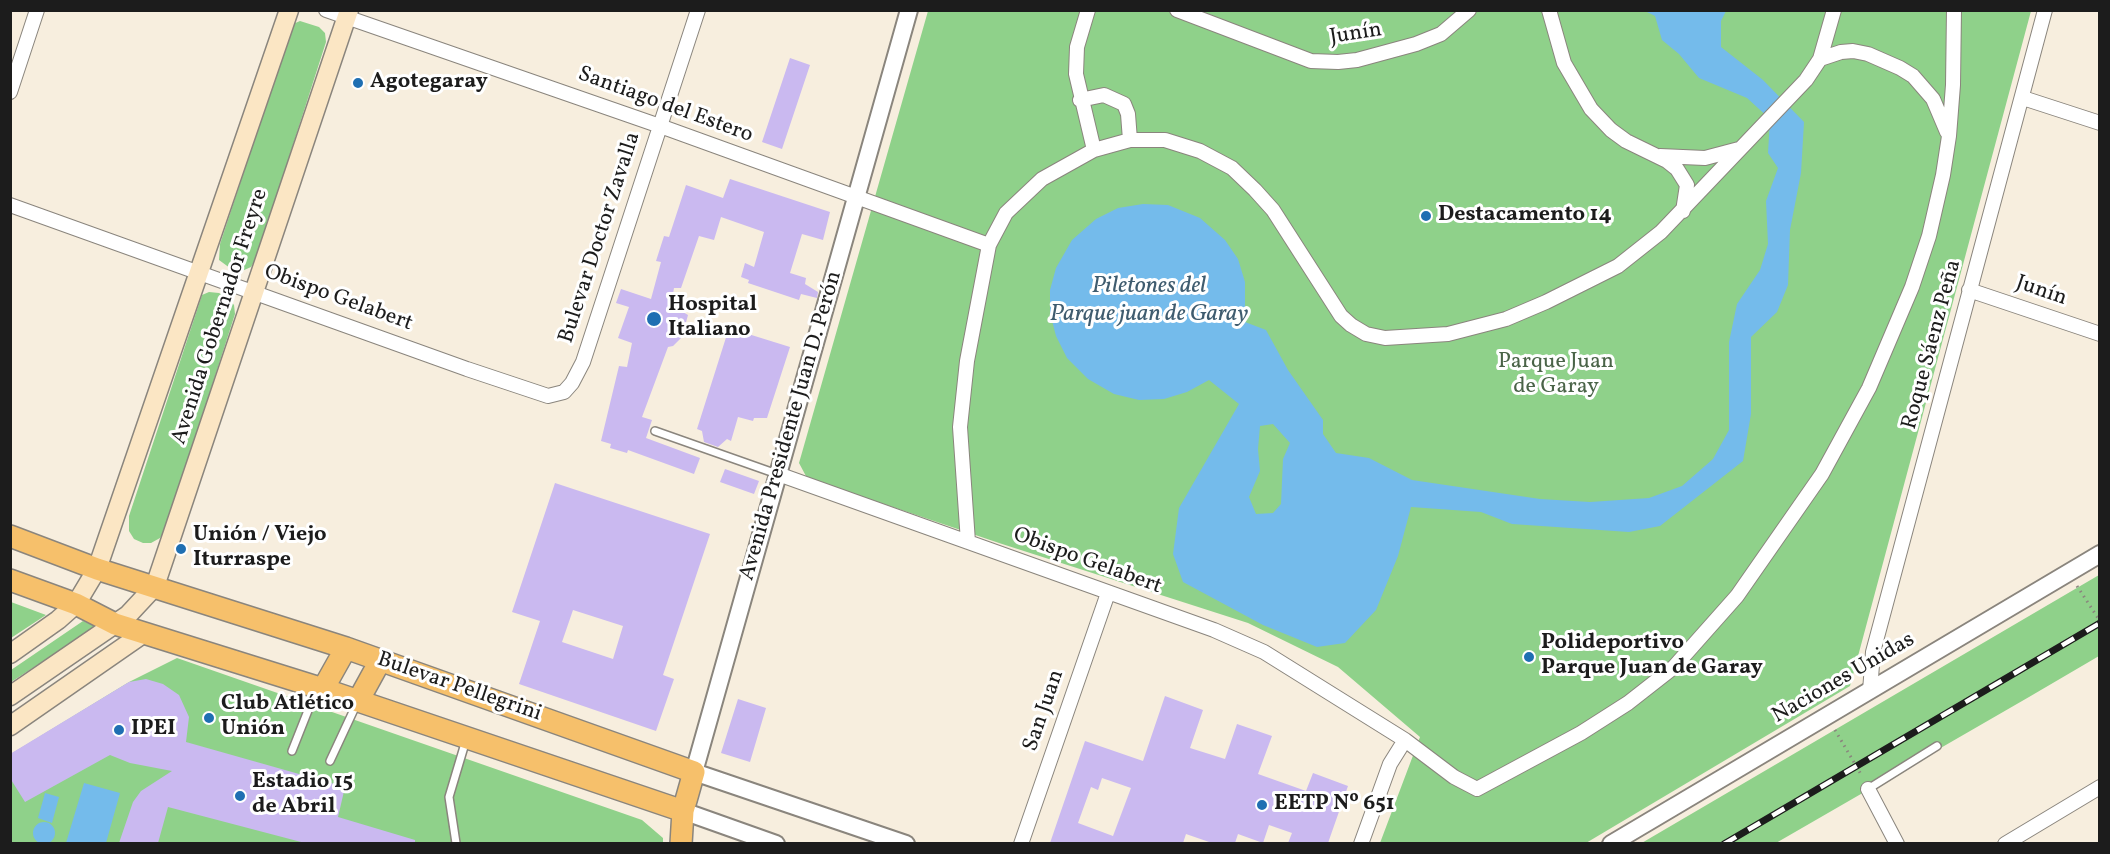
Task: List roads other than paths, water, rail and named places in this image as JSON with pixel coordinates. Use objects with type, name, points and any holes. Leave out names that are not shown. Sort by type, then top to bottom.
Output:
[{"type":"main road","name":"Avenida Gobernador Freyre","points":[[10,654],[58,620],[76,604],[97,569],[289,10]]},
{"type":"main road","name":"Avenida Gobernador Freyre","points":[[10,696],[139,606],[155,586],[348,14]]},
{"type":"main road","name":"Bulevar Pellegrini","points":[[10,536],[97,569],[346,648],[694,772]]},
{"type":"main road","name":"Bulevar Pellegrini","points":[[10,580],[76,604],[115,624],[323,689],[683,812]]},
{"type":"main road","points":[[10,726],[144,633]]},
{"type":"main road","points":[[323,689],[346,648]]},
{"type":"main road","points":[[358,701],[381,661]]},
{"type":"main road","name":"Avenida Presidente Juan D. Perón","points":[[681,843],[683,812],[694,772]]},
{"type":"street","points":[[10,92],[37,10]]},
{"type":"street","name":"Santiago del Estero","points":[[326,10],[348,14],[989,245]]},
{"type":"street","name":"Bulevar Doctor Zavalla","points":[[548,396],[564,392],[572,383],[583,362],[698,10]]},
{"type":"street","name":"Avenida Presidente Juan D. Perón","points":[[694,772],[909,10]]},
{"type":"street","points":[[1088,10],[1076,59],[1080,100],[1094,150]]},
{"type":"street","name":"Junín","points":[[1177,10],[1311,61],[1338,62],[1357,60],[1416,44],[1441,34],[1468,10]]},
{"type":"street","points":[[1549,10],[1564,63],[1591,109],[1611,130],[1677,169],[1687,185],[1683,212]]},
{"type":"street","points":[[968,542],[961,418],[968,361],[989,245],[1006,213],[1023,194],[1042,179],[1094,150],[1130,141],[1165,140],[1200,151],[1232,168],[1272,210],[1341,316],[1351,326],[1366,334],[1385,338],[1448,334],[1506,319],[1618,266],[1683,212],[1762,124],[1806,80],[1820,59],[1834,10]]},
{"type":"street","points":[[1949,136],[1953,85],[1954,10]]},
{"type":"street","name":"Roque Sáenz Peña","points":[[1870,691],[1873,652],[1969,290],[2024,98],[2045,10]]},
{"type":"street","points":[[1820,59],[1841,52],[1853,51],[1868,54],[1900,68],[1913,76],[1933,99],[1949,136]]},
{"type":"street","points":[[1080,100],[1104,95],[1124,104],[1128,114],[1130,141]]},
{"type":"street","points":[[2024,98],[2100,123]]},
{"type":"street","name":"Obispo Gelabert","points":[[778,474],[1214,630],[1264,652],[1405,740],[1454,777],[1477,789],[1581,733],[1628,703],[1674,667],[1710,629],[1760,565],[1822,474],[1869,388],[1912,287],[1929,236],[1949,136]]},
{"type":"street","points":[[1655,156],[1706,158],[1740,149]]},
{"type":"street","name":"Obispo Gelabert","points":[[10,205],[548,396]]},
{"type":"street","name":"Junín","points":[[1969,290],[2100,334]]},
{"type":"street","name":"Naciones Unidas","points":[[1611,843],[2100,554]]},
{"type":"street","name":"San Juan","points":[[1021,843],[1108,593]]},
{"type":"street","points":[[1361,843],[1390,764],[1405,740]]},
{"type":"street","name":"Bulevar Pellegrini","points":[[694,772],[906,843]]},
{"type":"street","points":[[2005,843],[2100,787]]},
{"type":"street","points":[[1868,789],[1897,843]]},
{"type":"street","name":"Bulevar Pellegrini","points":[[683,812],[776,843]]},
{"type":"lane","name":"Obispo Gelabert","points":[[655,431],[778,474]]},
{"type":"lane","points":[[292,751],[311,703],[323,689]]},
{"type":"lane","points":[[330,761],[358,701]]},
{"type":"lane","points":[[456,843],[449,797],[466,738]]},
{"type":"lane","points":[[1868,789],[1937,746]]},
{"type":"water","name":"Piletones del Parque juan de Garay","points":[[1645,11],[1726,11],[1721,21],[1721,47],[1763,80],[1804,122],[1801,173],[1790,230],[1788,285],[1777,312],[1751,337],[1751,414],[1743,461],[1660,526],[1629,532],[1512,524],[1481,512],[1411,507],[1398,556],[1376,610],[1345,643],[1317,647],[1263,625],[1183,582],[1173,554],[1179,508],[1239,404],[1209,380],[1187,392],[1164,399],[1139,400],[1114,394],[1088,379],[1067,358],[1056,336],[1050,313],[1050,290],[1056,268],[1072,240],[1096,219],[1118,208],[1143,204],[1168,205],[1200,218],[1225,240],[1238,259],[1245,282],[1245,322],[1266,330],[1288,370],[1323,420],[1323,434],[1336,453],[1369,458],[1412,480],[1540,499],[1590,502],[1649,498],[1682,486],[1713,459],[1729,430],[1729,342],[1737,304],[1760,270],[1768,244],[1766,201],[1778,168],[1768,153],[1770,119],[1747,98],[1699,78],[1679,54],[1662,40],[1655,16]],"holes":[[[1273,424],[1290,443],[1283,459],[1281,504],[1273,513],[1256,514],[1249,497],[1260,471],[1258,449],[1260,426]]]},
{"type":"water","points":[[84,783],[120,793],[106,843],[66,843]]},
{"type":"water","points":[[45,793],[59,797],[52,823],[38,818]]},
{"type":"water","points":[[40,822],[48,822],[55,829],[55,837],[48,844],[40,844],[33,837],[33,829]]},
{"type":"railway","points":[[1724,844],[2100,623]]},
{"type":"place","name":"Agotegaray","points":[[358,83]]},
{"type":"place","name":"Destacamento 14","points":[[1426,216]]},
{"type":"place","name":"Hospital Italiano","points":[[654,319]]},
{"type":"place","name":"Unión / Viejo Iturraspe","points":[[181,549]]},
{"type":"place","name":"Polideportivo Parque Juan de Garay","points":[[1529,657]]},
{"type":"place","name":"Club Atlético Unión","points":[[209,718]]},
{"type":"place","name":"IPEI","points":[[119,730]]},
{"type":"place","name":"Estadio 15 de Abril","points":[[240,796]]},
{"type":"place","name":"EETP Nº 651","points":[[1262,805]]},
{"type":"park label","name":"Parque Juan de Garay","points":[[1556,376]]}]
